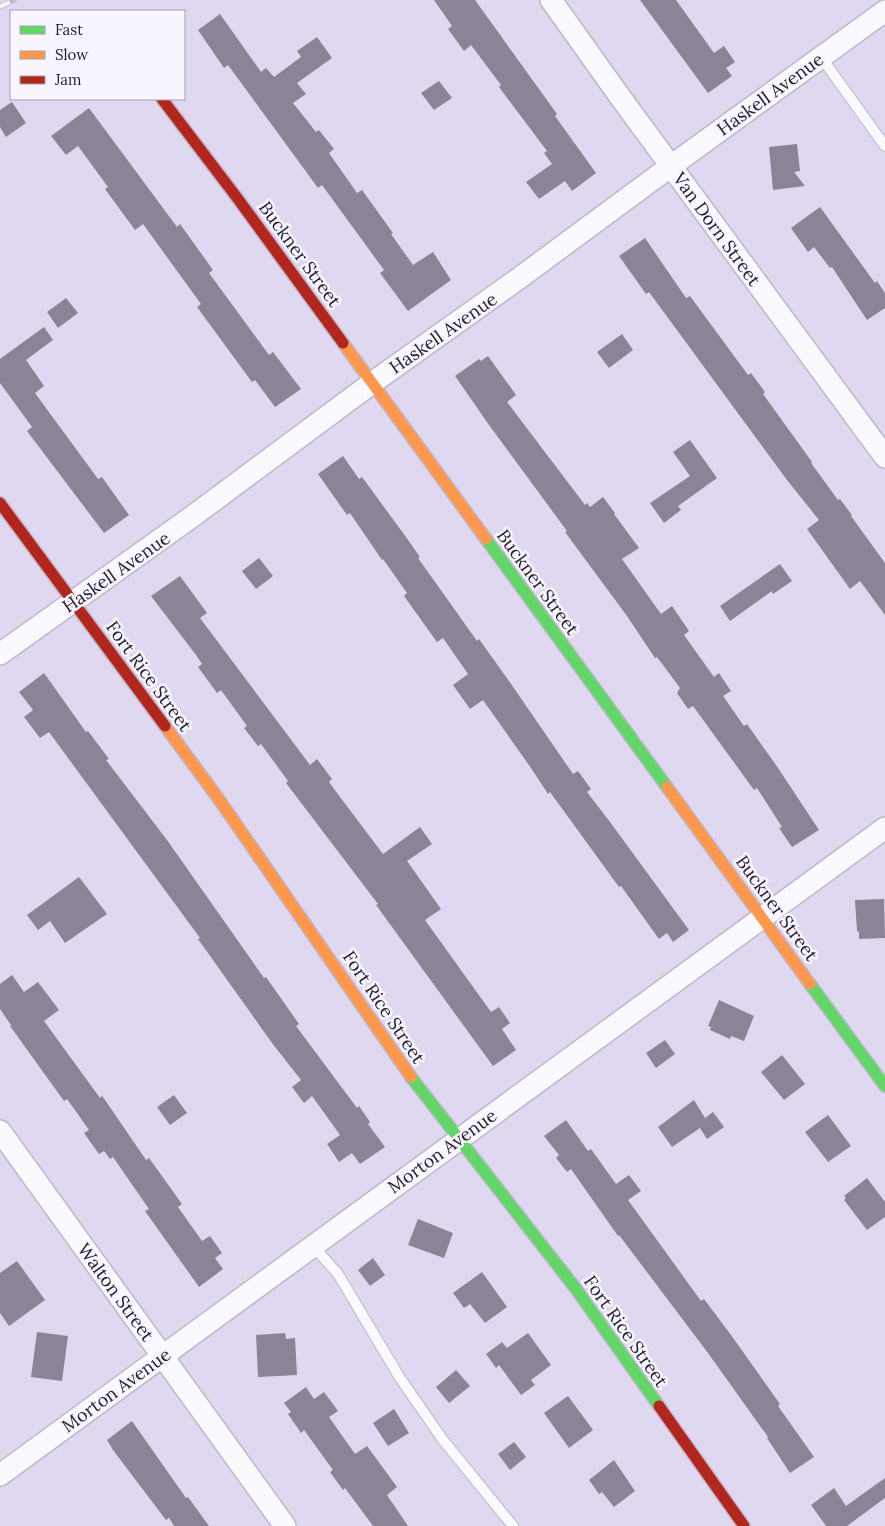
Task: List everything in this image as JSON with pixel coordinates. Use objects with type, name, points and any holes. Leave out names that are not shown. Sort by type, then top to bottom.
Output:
[{"type":"street","name":"Van Dorn Street","points":[[551,0],[885,457]]},
{"type":"street","name":"Haskell Avenue","points":[[0,654],[193,516],[372,383],[518,279],[885,11]]},
{"type":"street","name":"Buckner Street","points":[[163,100],[372,383],[885,1086]]},
{"type":"street","name":"Fort Rice Street","points":[[0,503],[218,798],[407,1072],[576,1289],[744,1526]]},
{"type":"street","name":"Morton Avenue","points":[[0,1475],[885,828]]},
{"type":"street","name":"Walton Street","points":[[0,1131],[285,1526]]},
{"type":"lane","points":[[821,57],[885,146]]},
{"type":"lane","points":[[313,1246],[338,1274],[400,1378],[443,1440],[513,1526]]},
{"type":"building","points":[[434,0],[475,0],[557,114],[555,116],[596,173],[572,191],[565,181],[539,199],[526,182],[552,164],[544,153],[547,151],[499,87],[501,85],[471,45],[464,51],[448,29],[452,26]]},
{"type":"building","points":[[640,0],[676,0],[714,53],[724,46],[735,62],[726,68],[732,76],[708,93]]},
{"type":"building","points":[[220,14],[261,72],[266,68],[274,77],[301,57],[297,51],[317,37],[332,58],[297,83],[306,94],[293,103],[316,132],[319,130],[334,149],[329,153],[357,193],[362,190],[413,265],[433,252],[451,280],[408,311],[380,273],[384,270],[322,185],[318,188],[228,65],[224,68],[198,30]]},
{"type":"building","points":[[439,81],[452,98],[434,110],[421,93]]},
{"type":"building","points":[[12,102],[26,123],[6,137],[0,127],[0,110]]},
{"type":"building","points":[[89,108],[177,227],[180,224],[213,270],[209,273],[269,355],[273,352],[301,389],[275,407],[255,380],[252,382],[197,307],[201,304],[143,224],[135,230],[105,189],[108,187],[78,146],[66,155],[51,136]]},
{"type":"building","points":[[797,144],[800,171],[794,172],[805,186],[773,190],[769,147]]},
{"type":"building","points":[[820,207],[875,283],[877,281],[885,293],[885,308],[867,320],[832,267],[830,268],[814,247],[808,252],[791,228]]},
{"type":"building","points":[[645,238],[686,298],[690,296],[748,375],[751,373],[765,392],[763,394],[811,463],[838,500],[840,499],[852,515],[885,563],[885,615],[860,581],[850,589],[807,529],[819,520],[787,480],[649,292],[646,294],[619,256]]},
{"type":"building","points":[[66,298],[78,313],[58,328],[47,312]]},
{"type":"building","points":[[44,327],[53,340],[26,360],[44,386],[35,393],[98,479],[102,477],[129,515],[104,533],[27,431],[32,427],[0,383],[0,359]]},
{"type":"building","points":[[622,334],[633,350],[609,368],[597,352]]},
{"type":"building","points":[[488,356],[516,395],[507,402],[585,505],[587,503],[590,507],[603,497],[615,513],[639,548],[622,559],[661,614],[672,606],[689,631],[684,635],[714,677],[719,673],[731,691],[723,696],[744,726],[747,724],[819,830],[792,847],[779,828],[782,827],[757,788],[754,790],[693,706],[688,709],[677,693],[680,688],[657,657],[655,658],[627,616],[565,532],[567,531],[489,425],[455,376],[479,359],[481,361]]},
{"type":"building","points":[[690,440],[717,478],[678,506],[681,510],[664,523],[650,503],[690,476],[673,452]]},
{"type":"building","points":[[343,456],[359,479],[362,477],[406,537],[420,557],[418,558],[477,641],[479,639],[573,774],[578,771],[591,789],[587,792],[689,930],[673,942],[667,933],[659,939],[550,792],[548,794],[483,700],[470,709],[453,685],[468,674],[443,638],[437,642],[404,596],[407,593],[383,559],[350,513],[347,515],[318,474]]},
{"type":"building","points":[[259,558],[273,576],[256,589],[242,571]]},
{"type":"building","points":[[780,564],[792,581],[773,594],[772,591],[730,621],[720,606]]},
{"type":"building","points":[[180,576],[207,613],[200,618],[310,765],[317,759],[332,779],[329,782],[383,854],[420,827],[432,844],[407,861],[441,909],[425,920],[491,1012],[499,1007],[510,1023],[502,1029],[516,1050],[493,1066],[376,905],[378,904],[286,783],[288,781],[261,744],[258,746],[244,728],[247,726],[221,690],[217,693],[198,667],[202,664],[151,596]]},
{"type":"building","points":[[44,673],[86,732],[88,731],[109,759],[106,760],[167,840],[264,978],[266,977],[299,1024],[296,1026],[357,1108],[359,1106],[370,1122],[368,1124],[385,1147],[360,1164],[352,1153],[339,1162],[327,1144],[340,1135],[312,1096],[304,1103],[292,1087],[301,1080],[272,1043],[198,939],[200,938],[49,732],[40,738],[24,717],[33,710],[19,692]]},
{"type":"building","points":[[79,877],[107,914],[65,943],[50,921],[38,930],[27,915]]},
{"type":"building","points":[[884,899],[885,938],[859,939],[855,900]]},
{"type":"building","points":[[12,975],[24,992],[38,982],[59,1010],[44,1021],[100,1098],[103,1097],[146,1160],[149,1158],[182,1204],[178,1207],[202,1241],[210,1236],[222,1253],[215,1258],[223,1269],[199,1287],[145,1211],[149,1209],[113,1157],[110,1159],[104,1151],[99,1154],[84,1133],[89,1130],[67,1099],[64,1101],[10,1026],[0,1009],[0,984]]},
{"type":"building","points":[[719,1000],[754,1016],[744,1041],[731,1036],[730,1039],[710,1030],[711,1027],[708,1026]]},
{"type":"building","points":[[665,1040],[675,1054],[656,1068],[646,1053]]},
{"type":"building","points":[[782,1055],[805,1084],[784,1100],[761,1072]]},
{"type":"building","points":[[174,1095],[187,1113],[170,1125],[157,1107]]},
{"type":"building","points":[[694,1100],[705,1118],[713,1112],[724,1127],[707,1139],[700,1128],[672,1147],[658,1127]]},
{"type":"building","points":[[828,1115],[851,1146],[828,1162],[805,1132]]},
{"type":"building","points":[[566,1120],[588,1151],[591,1149],[616,1184],[629,1175],[641,1191],[628,1200],[701,1301],[704,1299],[731,1335],[780,1404],[778,1406],[814,1457],[790,1473],[768,1437],[708,1353],[618,1236],[571,1169],[567,1172],[556,1158],[559,1155],[544,1136]]},
{"type":"building","points":[[867,1178],[885,1202],[885,1217],[867,1230],[844,1200],[846,1198],[844,1196]]},
{"type":"building","points":[[418,1219],[453,1233],[444,1258],[408,1245]]},
{"type":"building","points":[[373,1258],[385,1275],[370,1286],[358,1270]]},
{"type":"building","points":[[17,1261],[45,1300],[9,1326],[0,1313],[0,1273]]},
{"type":"building","points":[[482,1272],[507,1307],[485,1323],[470,1304],[464,1308],[453,1293]]},
{"type":"building","points":[[37,1332],[68,1336],[62,1381],[31,1377]]},
{"type":"building","points":[[285,1333],[286,1339],[295,1338],[297,1375],[258,1377],[256,1335]]},
{"type":"building","points":[[528,1333],[551,1365],[531,1380],[535,1385],[521,1395],[499,1365],[496,1368],[486,1354],[502,1342],[507,1348]]},
{"type":"building","points":[[456,1370],[470,1386],[449,1403],[436,1387]]},
{"type":"building","points":[[306,1387],[314,1399],[324,1392],[338,1411],[329,1417],[355,1454],[367,1446],[397,1487],[387,1495],[408,1526],[373,1526],[345,1488],[343,1490],[330,1472],[333,1470],[304,1430],[301,1433],[288,1414],[291,1412],[284,1403]]},
{"type":"building","points":[[568,1396],[593,1430],[569,1448],[544,1413]]},
{"type":"building","points":[[394,1409],[409,1433],[388,1446],[373,1423]]},
{"type":"building","points":[[132,1421],[186,1498],[188,1497],[209,1526],[174,1526],[169,1518],[166,1520],[113,1450],[107,1440]]},
{"type":"building","points":[[514,1442],[526,1457],[510,1470],[498,1454]]},
{"type":"building","points":[[614,1460],[635,1491],[614,1507],[602,1492],[599,1494],[589,1480]]},
{"type":"building","points":[[885,1478],[885,1498],[847,1526],[826,1526],[811,1505],[834,1488],[846,1506]]},
{"type":"railway","points":[[0,7],[14,0]]},
{"type":"traffic: fast","points":[[486,539],[667,787]]},
{"type":"traffic: fast","points":[[810,984],[885,1086]]},
{"type":"traffic: fast","points":[[411,1077],[576,1289],[659,1406]]},
{"type":"traffic: slow","points":[[343,343],[486,539]]},
{"type":"traffic: slow","points":[[165,726],[218,798],[411,1077]]},
{"type":"traffic: slow","points":[[667,787],[810,984]]},
{"type":"traffic: jam","points":[[163,100],[343,343]]},
{"type":"traffic: jam","points":[[0,503],[165,726]]},
{"type":"traffic: jam","points":[[659,1406],[744,1526]]}]
